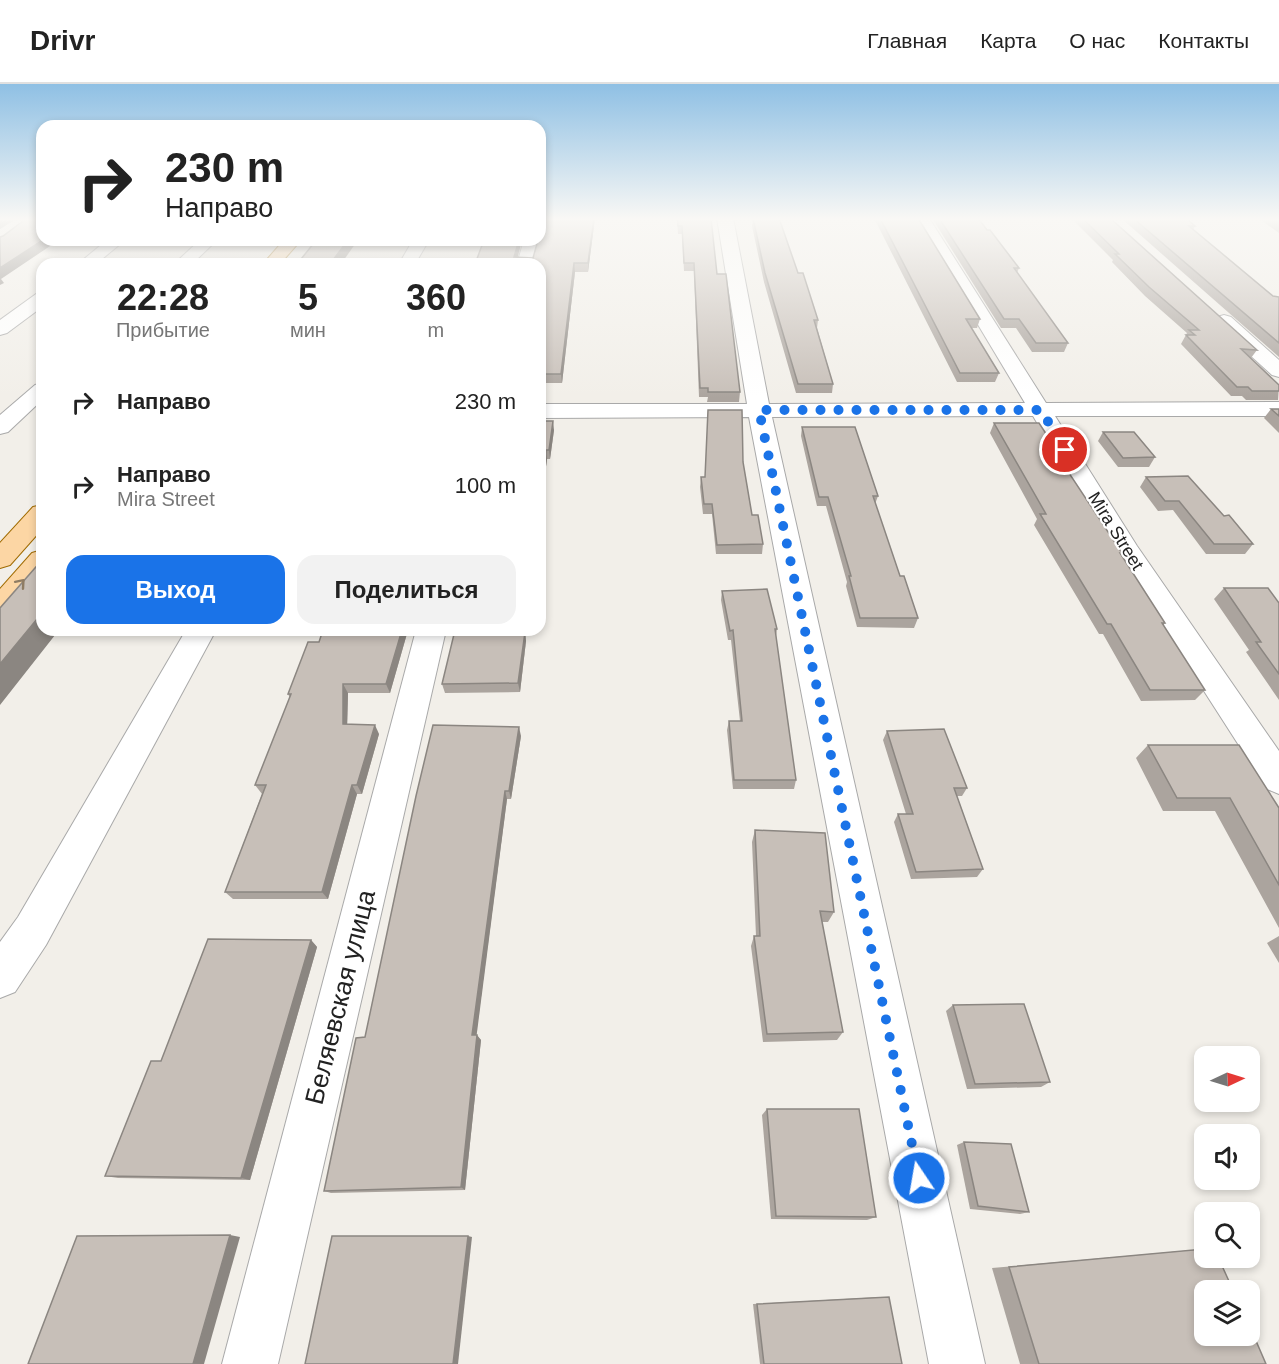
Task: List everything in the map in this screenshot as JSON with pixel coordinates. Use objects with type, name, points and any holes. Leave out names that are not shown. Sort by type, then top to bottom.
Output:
[{"type":"main road","points":[[0,559],[36,520]]},
{"type":"main road","points":[[0,607],[36,566]]},
{"type":"street","points":[[736,278],[759,410],[957,1364]]},
{"type":"street","name":"Mira Street","points":[[958,278],[1127,551],[1279,779]]},
{"type":"street","points":[[0,329],[36,302]]},
{"type":"street","points":[[1211,310],[1279,371]]},
{"type":"street","points":[[0,427],[36,394]]},
{"type":"street","points":[[546,411],[1279,409]]},
{"type":"street","points":[[0,977],[32,931],[198,636]]},
{"type":"street","name":"Беляевская улица","points":[[250,1364],[430,636]]},
{"type":"building","points":[[546,278],[572,278],[561,374],[546,374]]},
{"type":"building","points":[[695,278],[726,278],[740,392],[708,392],[708,388],[700,388]]},
{"type":"building","points":[[766,278],[805,278],[818,320],[814,320],[833,384],[798,384]]},
{"type":"building","points":[[911,278],[955,278],[980,319],[966,319],[999,373],[960,373]]},
{"type":"building","points":[[977,278],[1021,278],[1068,343],[1036,343],[1019,319],[1004,319]]},
{"type":"building","points":[[1139,278],[1177,278],[1257,350],[1241,349],[1279,385],[1279,391],[1252,391],[1248,387],[1237,387],[1186,335],[1195,335],[1189,330],[1199,330]]},
{"type":"building","points":[[1203,278],[1251,278],[1273,296],[1279,297],[1279,343]]},
{"type":"building","points":[[1271,409],[1279,409],[1279,416]]},
{"type":"building","points":[[708,410],[742,410],[743,462],[752,515],[758,515],[763,544],[717,545],[712,504],[704,504],[701,477],[705,477]]},
{"type":"building","points":[[546,421],[553,421],[549,450],[546,450]]},
{"type":"building","points":[[994,423],[1039,423],[1064,461],[1061,461],[1122,553],[1120,553],[1165,623],[1162,623],[1205,690],[1150,690],[1111,624],[1107,624],[1040,514],[1046,514]]},
{"type":"building","points":[[802,427],[855,427],[878,496],[873,496],[900,576],[904,576],[918,618],[860,618],[849,576],[851,576],[828,497],[819,497]]},
{"type":"building","points":[[1103,432],[1134,432],[1155,457],[1123,458]]},
{"type":"building","points":[[1188,476],[1224,516],[1229,515],[1253,544],[1214,544],[1179,501],[1165,501],[1146,477]]},
{"type":"building","points":[[36,567],[36,620],[0,664],[0,608]]},
{"type":"building","points":[[1224,588],[1268,588],[1279,603],[1279,674],[1256,642],[1261,642]]},
{"type":"building","points":[[767,589],[777,629],[775,629],[796,780],[734,780],[729,721],[742,721],[733,630],[730,631],[722,591]]},
{"type":"building","points":[[321,636],[400,636],[386,684],[343,684],[343,724],[375,725],[357,785],[352,785],[322,892],[225,892],[266,785],[255,785],[291,694],[288,694],[308,642],[319,642]]},
{"type":"building","points":[[454,636],[524,636],[518,683],[442,684]]},
{"type":"building","points":[[433,725],[519,727],[509,791],[505,791],[472,1035],[477,1035],[461,1187],[324,1191],[356,1038],[365,1037]]},
{"type":"building","points":[[944,729],[967,788],[954,788],[983,869],[916,872],[898,814],[913,814],[887,731]]},
{"type":"building","points":[[1148,745],[1239,745],[1279,808],[1279,885],[1230,798],[1177,798]]},
{"type":"building","points":[[755,830],[825,833],[834,912],[820,911],[843,1032],[767,1034],[754,936],[760,936]]},
{"type":"building","points":[[208,939],[311,940],[241,1178],[105,1176],[151,1061],[161,1061]]},
{"type":"building","points":[[1024,1004],[1050,1082],[975,1084],[953,1005]]},
{"type":"building","points":[[767,1109],[859,1109],[876,1217],[776,1216]]},
{"type":"building","points":[[964,1142],[1011,1144],[1029,1212],[978,1206]]},
{"type":"building","points":[[230,1235],[193,1364],[28,1364],[77,1236]]},
{"type":"building","points":[[332,1236],[468,1236],[453,1364],[305,1364]]},
{"type":"building","points":[[1194,1250],[1194,1268],[1223,1268],[1228,1280],[1194,1280],[1194,1346],[1258,1346],[1266,1364],[1039,1364],[1009,1267]]},
{"type":"building","points":[[889,1297],[902,1364],[764,1364],[757,1304]]},
{"type":"route","points":[[919,1178],[759,410],[1041,410],[1065,450]]}]
